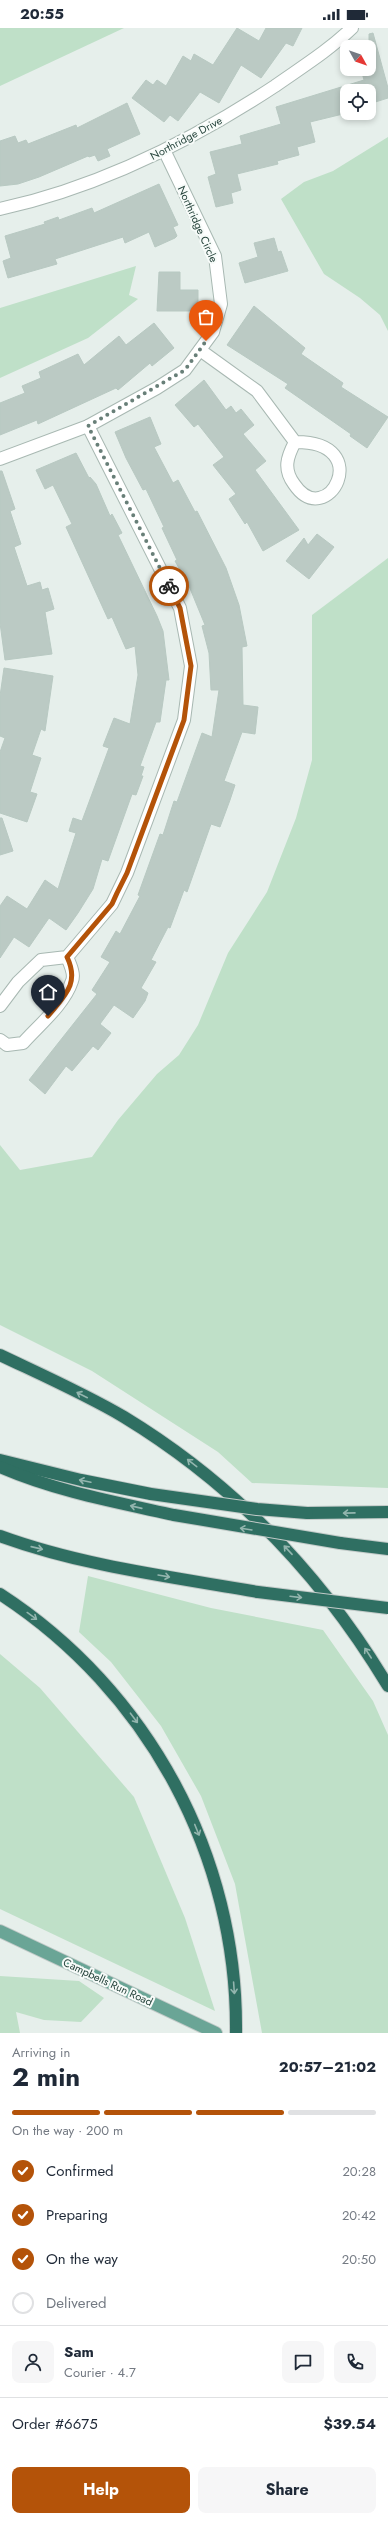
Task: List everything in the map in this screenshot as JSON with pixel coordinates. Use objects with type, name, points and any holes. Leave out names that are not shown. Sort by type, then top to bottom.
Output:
[{"type":"highway","points":[[0,1355],[123,1417],[183,1456],[236,1500],[288,1549],[316,1582],[356,1634],[388,1686]]},
{"type":"highway","points":[[0,1460],[81,1480],[151,1494],[256,1508],[307,1513],[388,1512]]},
{"type":"highway","points":[[0,1467],[27,1478],[68,1490],[174,1516],[340,1543],[388,1549]]},
{"type":"highway","points":[[0,1536],[25,1545],[144,1572],[258,1592],[388,1608]]},
{"type":"highway","points":[[0,1594],[36,1619],[80,1657],[123,1703],[149,1740],[177,1785],[204,1847],[222,1908],[230,1949],[236,2033]]},
{"type":"main road","name":"Campbells Run Road","points":[[0,1931],[216,2033]]},
{"type":"street","name":"Northridge Drive","points":[[0,209],[40,200],[93,182],[165,152],[239,109],[332,48],[352,28]]},
{"type":"street","name":"Northridge Circle","points":[[0,459],[88,426],[185,370],[212,332],[221,304],[215,256],[165,152]]},
{"type":"street","points":[[200,350],[257,391],[295,442]]},
{"type":"street","points":[[0,1006],[18,982],[40,960],[67,957],[112,904],[127,873],[184,720],[191,666],[180,608],[88,426]]},
{"type":"street","points":[[295,442],[304,442],[327,448],[337,459],[340,470],[338,485],[327,495],[316,499],[303,495],[294,484],[287,471],[287,458],[295,442]]},
{"type":"street","points":[[0,1040],[7,1045],[14,1046],[23,1043],[64,996],[73,980],[72,967],[67,957]]},
{"type":"green space","points":[[0,28],[124,28],[0,86]]},
{"type":"green space","points":[[388,137],[388,331],[380,315],[360,298],[324,274],[281,199],[304,182],[333,171]]},
{"type":"green space","points":[[136,266],[129,295],[138,299],[88,338],[0,378],[0,308]]},
{"type":"green space","points":[[388,558],[388,1488],[252,1483],[218,1452],[92,1371],[0,1325],[0,1145],[20,1170],[92,1157],[118,1120],[157,1074],[179,1055],[198,1025],[228,953],[267,892],[296,818],[312,760],[312,615]]},
{"type":"green space","points":[[88,1576],[211,1608],[323,1630],[373,1701],[388,1735],[388,2033],[262,2033],[235,1884],[201,1796],[161,1726],[111,1662],[79,1632]]},
{"type":"green space","points":[[0,1654],[40,1688],[134,1797],[185,1918],[215,2011],[0,1909]]},
{"type":"green space","points":[[0,1976],[79,1981],[104,1998],[81,2022],[44,2020],[16,2012],[20,2033],[0,2033]]},
{"type":"building","points":[[237,28],[259,41],[266,28],[302,28],[293,46],[286,43],[261,78],[241,65],[219,103],[200,92],[178,121],[170,115],[164,122],[132,98],[146,80],[153,85],[157,80],[166,86],[183,56],[191,61],[194,54],[213,65]]},
{"type":"building","points":[[373,33],[375,40],[369,40],[369,34]]},
{"type":"building","points":[[376,44],[388,88],[388,98],[376,102],[376,84],[351,84],[364,80],[363,76],[376,76]]},
{"type":"building","points":[[340,87],[340,115],[310,122],[315,142],[297,147],[299,155],[277,161],[278,164],[237,174],[241,190],[231,193],[233,203],[216,207],[208,177],[216,174],[210,152],[242,144],[240,136],[281,124],[276,107]]},
{"type":"building","points":[[127,103],[140,134],[107,149],[110,156],[98,161],[95,155],[88,156],[39,177],[18,184],[0,186],[0,141],[15,136],[18,143],[26,140],[28,144],[76,125],[77,128]]},
{"type":"building","points":[[159,184],[178,225],[173,227],[177,236],[175,238],[155,247],[149,232],[125,243],[123,237],[55,259],[57,264],[8,278],[3,261],[11,258],[5,236],[45,224],[44,222],[58,217],[59,220],[92,208],[94,213]]},
{"type":"building","points":[[274,238],[278,252],[281,251],[288,271],[245,283],[239,263],[258,257],[254,243]]},
{"type":"building","points":[[159,272],[180,272],[180,290],[198,290],[198,311],[157,311]]},
{"type":"building","points":[[254,306],[305,348],[301,354],[343,383],[341,387],[388,417],[367,448],[350,436],[351,434],[285,388],[288,384],[227,345]]},
{"type":"building","points":[[154,323],[174,348],[152,366],[150,363],[118,390],[116,388],[38,424],[37,420],[0,435],[0,403],[25,393],[22,386],[41,378],[39,372],[78,354],[84,365],[119,336],[126,345]]},
{"type":"building","points":[[204,380],[226,410],[231,406],[236,413],[241,409],[254,425],[243,434],[266,461],[255,470],[299,530],[263,551],[247,522],[245,524],[229,499],[236,494],[213,465],[224,457],[198,424],[194,427],[175,405]]},
{"type":"building","points":[[150,417],[161,444],[154,447],[173,483],[178,480],[195,512],[197,511],[226,568],[239,605],[247,646],[242,647],[243,705],[258,707],[255,734],[242,732],[224,781],[235,785],[230,800],[220,827],[211,824],[187,892],[184,890],[170,928],[168,927],[151,960],[156,962],[141,988],[148,993],[145,1001],[133,1018],[114,1005],[100,1024],[111,1033],[98,1050],[93,1046],[72,1071],[66,1066],[45,1094],[29,1080],[97,994],[92,990],[110,962],[101,957],[116,931],[120,934],[140,896],[138,895],[160,834],[163,835],[174,801],[177,802],[202,733],[212,737],[219,690],[211,690],[209,653],[202,626],[205,625],[189,586],[175,561],[177,560],[162,528],[164,527],[146,489],[143,490],[126,458],[115,432]]},
{"type":"building","points":[[76,453],[89,478],[90,477],[96,484],[110,516],[112,514],[122,533],[118,535],[157,616],[163,631],[169,680],[166,680],[160,722],[156,722],[140,766],[144,767],[141,776],[143,776],[136,795],[132,794],[108,861],[102,859],[93,889],[66,930],[49,918],[29,947],[14,937],[0,958],[0,906],[7,896],[27,909],[45,880],[58,889],[76,833],[69,831],[73,818],[82,821],[109,748],[103,746],[114,718],[130,724],[138,675],[135,646],[126,649],[112,617],[108,619],[66,527],[72,524],[53,485],[45,489],[36,470]]},
{"type":"building","points":[[0,471],[2,471],[15,509],[10,511],[21,544],[14,547],[27,586],[40,582],[42,590],[48,588],[54,609],[45,612],[52,654],[5,660],[0,623]]},
{"type":"building","points":[[317,534],[334,547],[309,579],[286,561],[304,538],[308,545]]},
{"type":"building","points":[[4,668],[53,676],[45,731],[41,729],[32,755],[41,758],[30,792],[37,794],[27,822],[0,813],[0,752],[5,738],[0,736],[0,696]]},
{"type":"building","points":[[0,818],[2,818],[13,851],[0,855]]},
{"type":"way so far","points":[[169,586],[88,426],[157,388],[185,370],[206,341]]},
{"type":"route","points":[[48,1016],[64,996],[73,980],[72,967],[67,957],[112,904],[127,873],[184,720],[191,666],[180,608],[169,586]]}]
